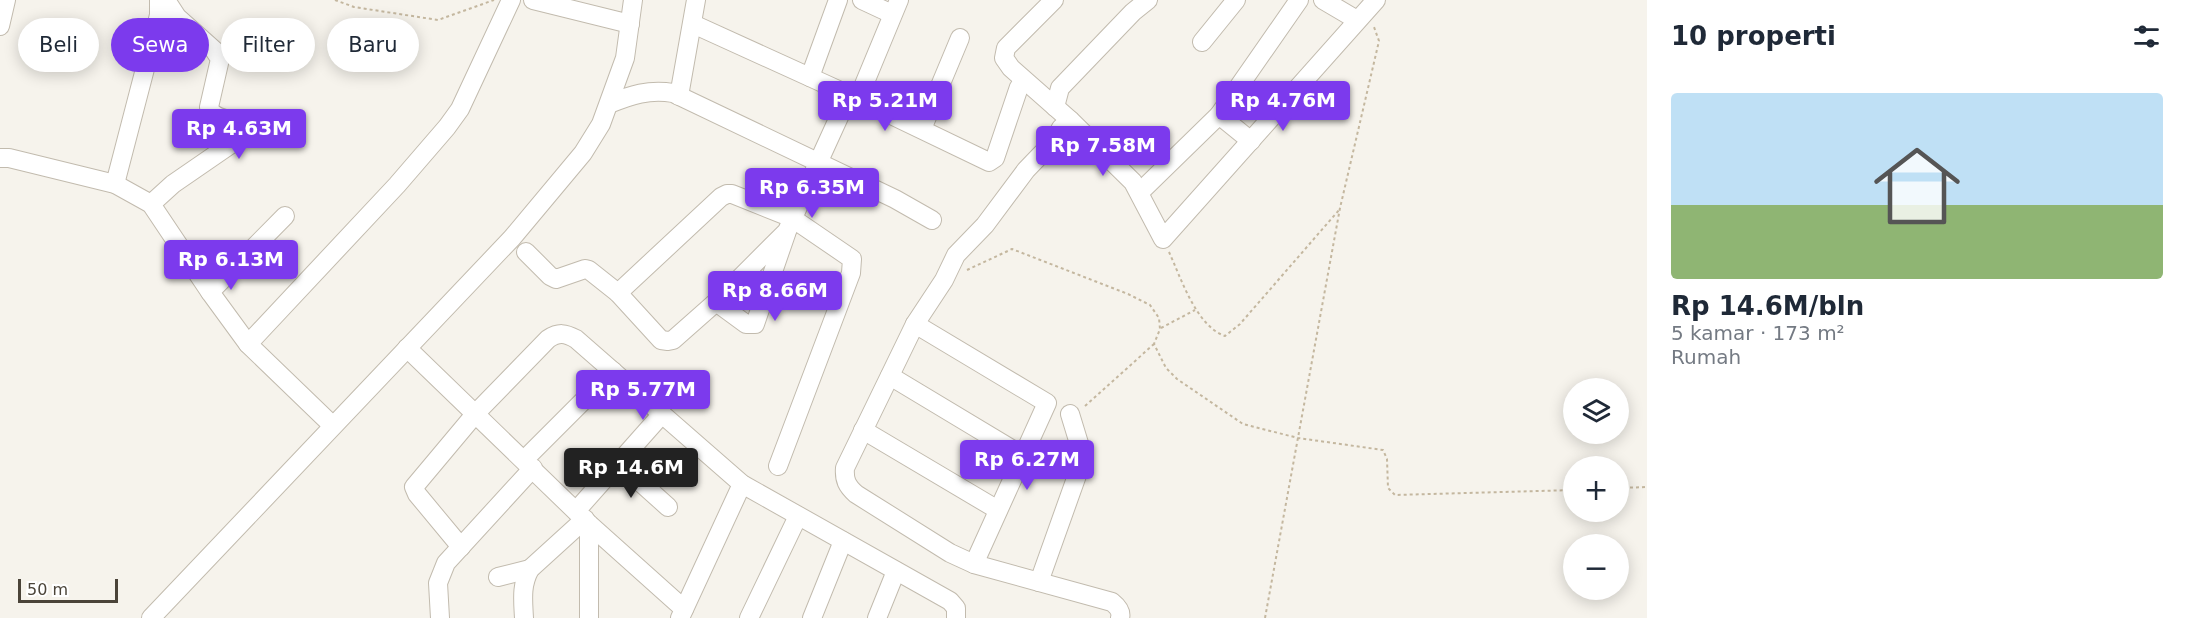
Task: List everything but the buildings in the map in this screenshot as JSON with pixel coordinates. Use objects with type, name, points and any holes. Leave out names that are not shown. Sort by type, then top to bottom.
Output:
[{"type":"street","points":[[0,26],[6,0]]},
{"type":"street","points":[[115,184],[159,15],[159,0]]},
{"type":"street","points":[[151,204],[173,184],[234,142],[242,132],[238,122],[214,116],[210,112],[209,107],[220,59],[214,50],[177,17],[166,0]]},
{"type":"street","points":[[248,344],[398,185],[447,128],[460,109],[511,0]]},
{"type":"street","points":[[533,0],[630,24]]},
{"type":"street","points":[[151,618],[512,238],[583,153],[601,124],[625,58],[633,0]]},
{"type":"street","points":[[679,96],[696,0]]},
{"type":"street","points":[[716,302],[746,324],[755,324],[789,225],[818,163],[854,97],[896,7],[862,0]]},
{"type":"street","points":[[1054,0],[1006,48],[1004,58],[1011,68],[1070,120],[1133,182],[1163,239],[1376,0]]},
{"type":"street","points":[[1055,106],[1060,88],[1133,12],[1148,0]]},
{"type":"street","points":[[1202,42],[1236,0]]},
{"type":"street","points":[[1140,192],[1219,115],[1299,0]]},
{"type":"street","points":[[1323,0],[1357,20]]},
{"type":"street","points":[[810,77],[836,1]]},
{"type":"street","points":[[693,24],[986,160],[993,161],[1019,87]]},
{"type":"street","points":[[922,129],[960,38]]},
{"type":"street","points":[[609,104],[647,92],[658,91],[679,96],[895,199],[932,220]]},
{"type":"street","points":[[1219,115],[1251,141]]},
{"type":"street","points":[[1070,120],[1026,170],[986,225],[962,246],[956,255],[944,280],[915,324],[845,468],[844,477],[848,486],[856,494],[950,553],[974,564],[1112,602],[1118,607],[1120,618]]},
{"type":"street","points":[[0,159],[9,158],[115,184],[151,204],[248,344],[332,425]]},
{"type":"street","points":[[618,293],[721,197],[727,194],[732,194],[852,259],[853,266],[778,466]]},
{"type":"street","points":[[210,292],[285,216]]},
{"type":"street","points":[[526,252],[550,276],[561,278],[590,270],[618,293],[662,340],[668,342],[716,302],[789,225]]},
{"type":"street","points":[[915,324],[1047,403],[974,564]]},
{"type":"street","points":[[461,547],[414,489],[476,413],[548,339],[556,334],[566,334],[576,339],[742,484],[950,601],[956,608],[956,618]]},
{"type":"street","points":[[407,348],[682,613],[742,484]]},
{"type":"street","points":[[440,618],[438,598],[441,574],[447,563],[529,464],[613,371]]},
{"type":"street","points":[[890,376],[1023,456]]},
{"type":"street","points":[[524,618],[522,591],[524,579],[530,568],[584,518],[619,463],[662,414]]},
{"type":"street","points":[[1039,582],[1080,467],[1081,450],[1070,414]]},
{"type":"street","points":[[863,430],[998,510]]},
{"type":"street","points":[[619,463],[668,507]]},
{"type":"street","points":[[749,618],[798,516]]},
{"type":"street","points":[[584,518],[589,618]]},
{"type":"street","points":[[812,618],[843,541]]},
{"type":"street","points":[[498,577],[530,568]]},
{"type":"street","points":[[877,618],[896,570]]},
{"type":"path","points":[[335,0],[354,7],[438,20],[494,0]]},
{"type":"path","points":[[1265,618],[1340,208],[1379,41],[1374,27],[1357,20]]},
{"type":"path","points":[[1163,239],[1195,310],[1218,333],[1225,336],[1340,208]]},
{"type":"path","points":[[944,280],[1012,249],[1128,294],[1150,305],[1159,318],[1160,329],[1154,344],[1082,409],[1070,414]]},
{"type":"path","points":[[1160,329],[1195,310]]},
{"type":"path","points":[[1154,344],[1166,368],[1177,379],[1243,424],[1298,438],[1383,450],[1387,459],[1388,488],[1395,495],[1563,490]]},
{"type":"path","points":[[1629,488],[1647,487]]}]
